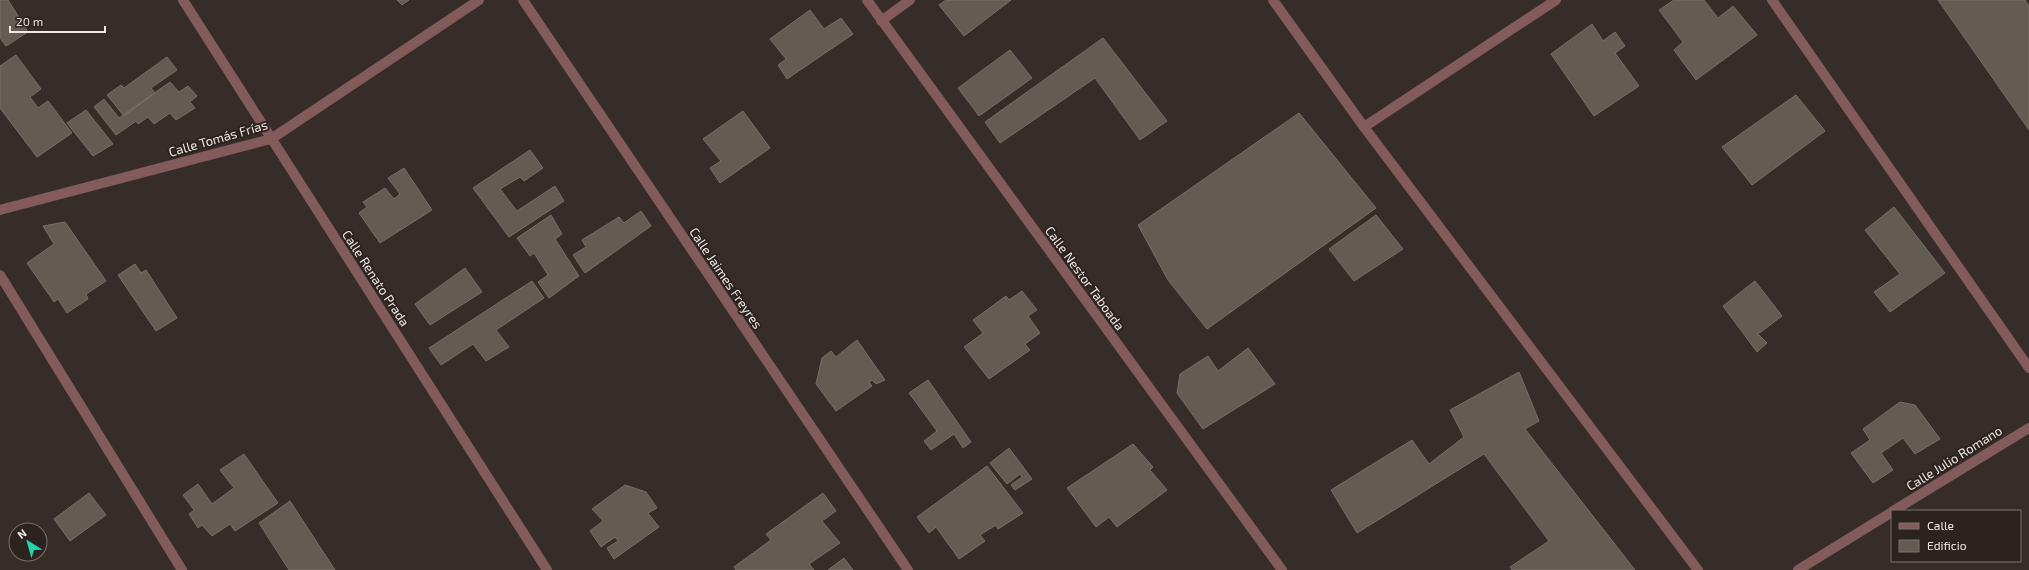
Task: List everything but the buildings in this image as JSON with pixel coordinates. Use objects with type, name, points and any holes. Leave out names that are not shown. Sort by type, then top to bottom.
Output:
[{"type":"street","name":"Calle Renato Prada","points":[[184,0],[546,570]]},
{"type":"street","name":"Calle Tomás Frías","points":[[0,210],[271,139],[480,0]]},
{"type":"street","name":"Calle Jaimes Freyres","points":[[523,0],[908,570]]},
{"type":"street","name":"Calle Nestor Taboada","points":[[866,0],[1282,570]]},
{"type":"street","points":[[881,21],[910,0]]},
{"type":"street","points":[[1273,0],[1364,127],[1698,570]]},
{"type":"street","points":[[1364,127],[1556,0]]},
{"type":"street","points":[[1772,0],[2029,368]]},
{"type":"street","points":[[0,275],[182,570]]},
{"type":"street","name":"Calle Julio Romano","points":[[1895,510],[2029,428]]},
{"type":"street","name":"Calle Julio Romano","points":[[1798,570],[1891,512]]}]
